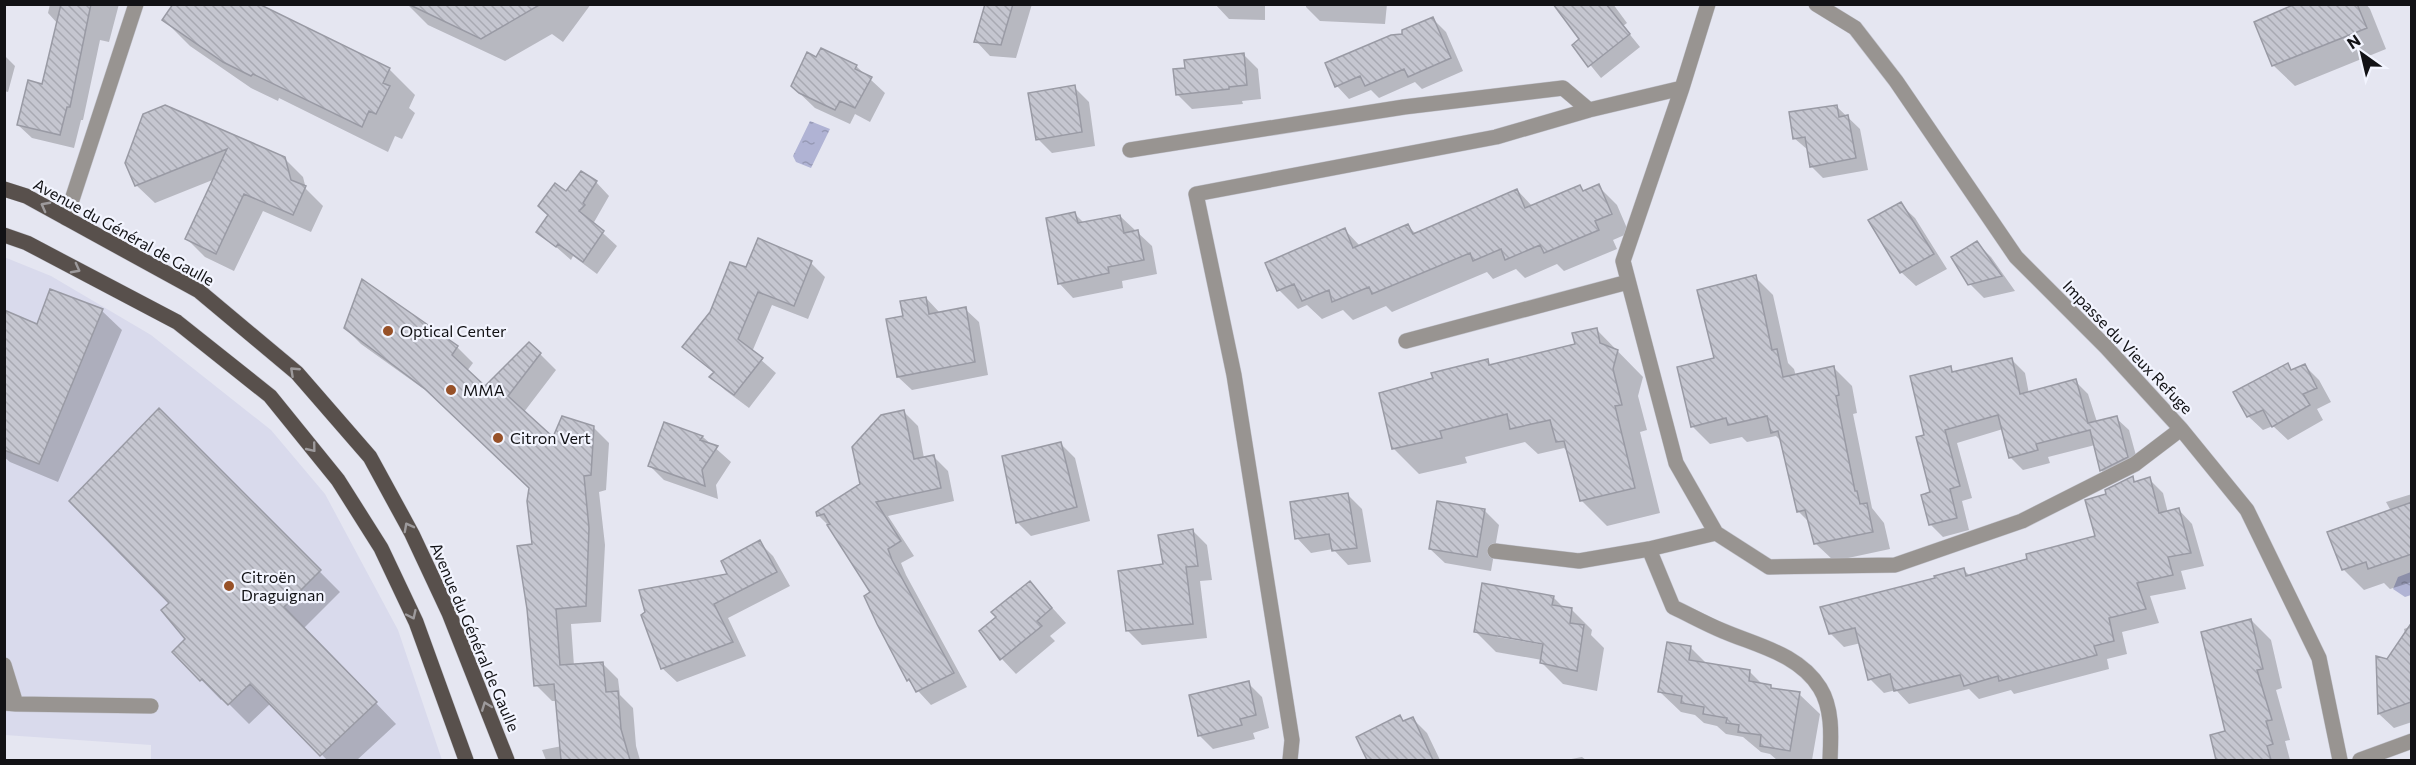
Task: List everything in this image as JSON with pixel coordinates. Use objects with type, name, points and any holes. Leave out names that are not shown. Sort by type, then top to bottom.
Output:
[{"type":"main road","name":"Avenue du Général de Gaulle","points":[[4,189],[26,196],[199,291],[297,374],[370,457],[412,534],[449,613],[507,760]]},
{"type":"main road","points":[[4,235],[27,243],[177,322],[270,396],[338,480],[381,548],[416,622],[466,760]]},
{"type":"street","points":[[66,218],[136,4]]},
{"type":"street","points":[[1708,4],[1623,261],[1676,463],[1716,532],[1769,567],[1895,565],[2022,520],[2135,464],[2181,429]]},
{"type":"street","name":"Impasse du Vieux Refuge","points":[[1816,4],[1855,28],[1896,81],[2016,257],[2106,347],[2181,429],[2247,510],[2319,658],[2340,760]]},
{"type":"street","points":[[1130,150],[1404,107],[1563,88],[1589,110]]},
{"type":"street","points":[[1290,760],[1292,740],[1234,375],[1196,194],[1496,137],[1589,110],[1682,88]]},
{"type":"street","points":[[1406,341],[1628,282]]},
{"type":"street","points":[[1495,551],[1579,561],[1649,549],[1716,532]]},
{"type":"street","points":[[1649,549],[1673,607],[1722,631],[1776,652],[1803,668],[1821,690],[1831,722],[1830,760]]},
{"type":"street","points":[[4,665],[10,704],[151,706]]},
{"type":"street","points":[[2361,760],[2412,741]]},
{"type":"shaded area","points":[[4,257],[51,276],[151,335],[271,430],[325,494],[398,630],[442,760],[151,760],[151,745],[5,735]]},
{"type":"water","points":[[810,121],[830,129],[811,168],[796,162],[793,156]]},
{"type":"water","points":[[2411,572],[2411,595],[2405,597],[2393,589],[2398,577]]},
{"type":"building","points":[[61,4],[91,4],[70,107],[67,107],[60,135],[17,125],[28,80],[42,84]]},
{"type":"building","points":[[173,4],[259,4],[390,68],[383,83],[390,86],[376,114],[369,111],[362,127],[253,74],[251,76],[223,62],[162,20]]},
{"type":"building","points":[[408,4],[541,4],[481,39]]},
{"type":"building","points":[[985,4],[1013,4],[1001,45],[974,42]]},
{"type":"building","points":[[1553,4],[1606,4],[1630,34],[1588,67],[1572,45],[1579,39]]},
{"type":"building","points":[[2295,4],[2357,4],[2367,28],[2272,66],[2254,22]]},
{"type":"building","points":[[1433,17],[1451,58],[1408,77],[1404,69],[1365,86],[1360,76],[1335,87],[1325,63],[1391,35],[1402,34],[1402,30]]},
{"type":"building","points":[[821,48],[857,65],[855,69],[872,77],[855,108],[840,101],[835,110],[799,93],[791,86],[807,52],[816,57]]},
{"type":"building","points":[[1244,53],[1247,85],[1176,95],[1173,69],[1185,68],[1184,60]]},
{"type":"building","points":[[1075,85],[1082,132],[1036,140],[1028,93]]},
{"type":"building","points":[[165,105],[285,157],[291,180],[306,186],[293,215],[244,194],[216,254],[185,239],[227,149],[135,186],[125,163],[143,114]]},
{"type":"building","points":[[1837,105],[1839,117],[1848,115],[1856,158],[1810,167],[1805,137],[1793,139],[1789,112]]},
{"type":"building","points":[[581,171],[597,181],[583,203],[585,205],[579,211],[604,231],[583,262],[558,244],[556,247],[536,232],[548,215],[538,206],[555,183],[566,191]]},
{"type":"building","points":[[1599,184],[1612,214],[1595,221],[1599,230],[1544,253],[1540,245],[1505,260],[1501,249],[1473,261],[1470,253],[1372,294],[1369,287],[1332,302],[1329,290],[1302,301],[1294,284],[1277,291],[1265,263],[1345,228],[1353,248],[1408,224],[1413,234],[1517,189],[1525,208],[1580,185],[1583,191]]},
{"type":"building","points":[[1901,202],[1934,254],[1900,273],[1868,220]]},
{"type":"building","points":[[1075,212],[1078,223],[1120,215],[1124,233],[1138,230],[1144,260],[1108,267],[1109,273],[1058,284],[1046,218]]},
{"type":"building","points":[[758,238],[812,261],[794,306],[758,292],[738,339],[763,358],[734,395],[709,377],[714,372],[682,347],[710,312],[730,262],[746,267]]},
{"type":"building","points":[[1977,241],[2002,276],[1968,285],[1951,257]]},
{"type":"building","points":[[1756,275],[1772,350],[1777,349],[1783,377],[1834,366],[1839,395],[1836,396],[1855,491],[1857,491],[1860,504],[1867,503],[1873,532],[1814,544],[1805,510],[1797,512],[1778,431],[1771,433],[1767,416],[1728,425],[1726,418],[1691,427],[1677,367],[1714,358],[1697,290]]},
{"type":"building","points":[[362,279],[458,346],[452,355],[485,386],[529,342],[541,353],[508,396],[553,437],[562,416],[594,426],[591,475],[584,476],[589,528],[586,606],[556,609],[560,665],[603,662],[606,692],[618,691],[621,729],[630,760],[561,760],[554,684],[534,686],[527,609],[517,546],[532,544],[527,501],[529,488],[425,389],[344,328]]},
{"type":"building","points":[[50,289],[103,309],[39,464],[4,450],[4,310],[37,324]]},
{"type":"building","points":[[926,297],[929,314],[966,307],[975,362],[897,377],[886,319],[903,316],[900,301]]},
{"type":"building","points":[[1597,328],[1600,343],[1618,350],[1613,369],[1622,405],[1615,406],[1635,488],[1580,501],[1564,441],[1556,442],[1550,420],[1510,429],[1507,414],[1440,431],[1442,438],[1392,449],[1379,393],[1433,378],[1431,373],[1488,359],[1489,365],[1575,344],[1572,333]]},
{"type":"building","points":[[2012,358],[2020,394],[2076,379],[2088,423],[2117,416],[2128,457],[2100,471],[2090,430],[2036,444],[2038,450],[2009,458],[1998,415],[1945,430],[1960,486],[1950,489],[1957,518],[1929,525],[1921,495],[1930,492],[1916,437],[1924,435],[1910,376],[1951,366],[1952,372]]},
{"type":"building","points":[[2288,363],[2291,370],[2305,364],[2317,388],[2303,394],[2310,405],[2272,427],[2263,410],[2247,417],[2233,392]]},
{"type":"building","name":"Citroën Draguignan","points":[[159,408],[321,570],[284,607],[377,702],[320,756],[250,684],[228,705],[202,679],[200,681],[172,652],[185,639],[161,610],[169,603],[69,501]]},
{"type":"building","points":[[904,410],[914,459],[934,455],[941,488],[876,502],[901,541],[888,549],[892,560],[954,673],[916,692],[909,679],[907,681],[864,596],[870,592],[827,525],[830,524],[824,514],[817,516],[816,512],[860,484],[852,447],[881,415]]},
{"type":"building","points":[[664,422],[703,436],[700,440],[718,446],[702,470],[705,486],[648,466]]},
{"type":"building","points":[[1061,442],[1077,507],[1016,523],[1002,456]]},
{"type":"building","points":[[2133,476],[2134,482],[2150,477],[2159,513],[2179,508],[2191,553],[2168,557],[2173,575],[2137,583],[2146,609],[2109,618],[2114,641],[2094,646],[2097,655],[1999,681],[1998,676],[1964,686],[1960,675],[1894,691],[1890,674],[1868,680],[1855,628],[1829,634],[1820,607],[1935,578],[1934,576],[1964,568],[1966,576],[2027,559],[2026,554],[2095,536],[2085,500],[2106,494],[2105,490]]},
{"type":"building","points":[[1348,493],[1357,548],[1332,551],[1329,534],[1295,539],[1290,502]]},
{"type":"building","points":[[1437,501],[1485,509],[1477,557],[1429,549]]},
{"type":"building","points":[[2412,502],[2412,554],[2368,569],[2366,562],[2342,570],[2327,532]]},
{"type":"building","points":[[1193,529],[1198,566],[1186,567],[1193,624],[1126,631],[1118,571],[1163,564],[1158,535]]},
{"type":"building","points":[[760,540],[777,572],[714,604],[733,642],[661,669],[641,615],[645,612],[639,590],[727,574],[721,561]]},
{"type":"building","points":[[1030,581],[1052,608],[1037,621],[1042,626],[1000,660],[979,631],[996,617],[991,612]]},
{"type":"building","points":[[1482,583],[1554,596],[1552,605],[1572,608],[1570,623],[1584,625],[1577,671],[1540,663],[1543,644],[1474,632]]},
{"type":"building","points":[[2251,619],[2263,669],[2257,670],[2272,720],[2266,721],[2273,744],[2267,746],[2271,760],[2216,760],[2210,735],[2225,731],[2201,632]]},
{"type":"building","points":[[2412,622],[2411,702],[2378,714],[2376,656],[2387,659]]},
{"type":"building","points":[[1667,642],[1691,646],[1689,660],[1750,670],[1749,681],[1771,685],[1771,688],[1800,692],[1790,751],[1760,746],[1761,735],[1738,732],[1739,725],[1726,723],[1727,718],[1703,714],[1704,707],[1681,703],[1682,696],[1658,692]]},
{"type":"building","points":[[1249,681],[1256,715],[1240,719],[1242,725],[1198,736],[1189,695]]},
{"type":"building","points":[[1400,715],[1403,721],[1413,717],[1433,760],[1367,760],[1356,737]]},
{"type":"place","name":"Optical Center","points":[[388,331]]},
{"type":"place","name":"MMA","points":[[451,390]]},
{"type":"place","name":"Citron Vert","points":[[498,438]]},
{"type":"place","name":"Citroën Draguignan","points":[[229,586]]}]
